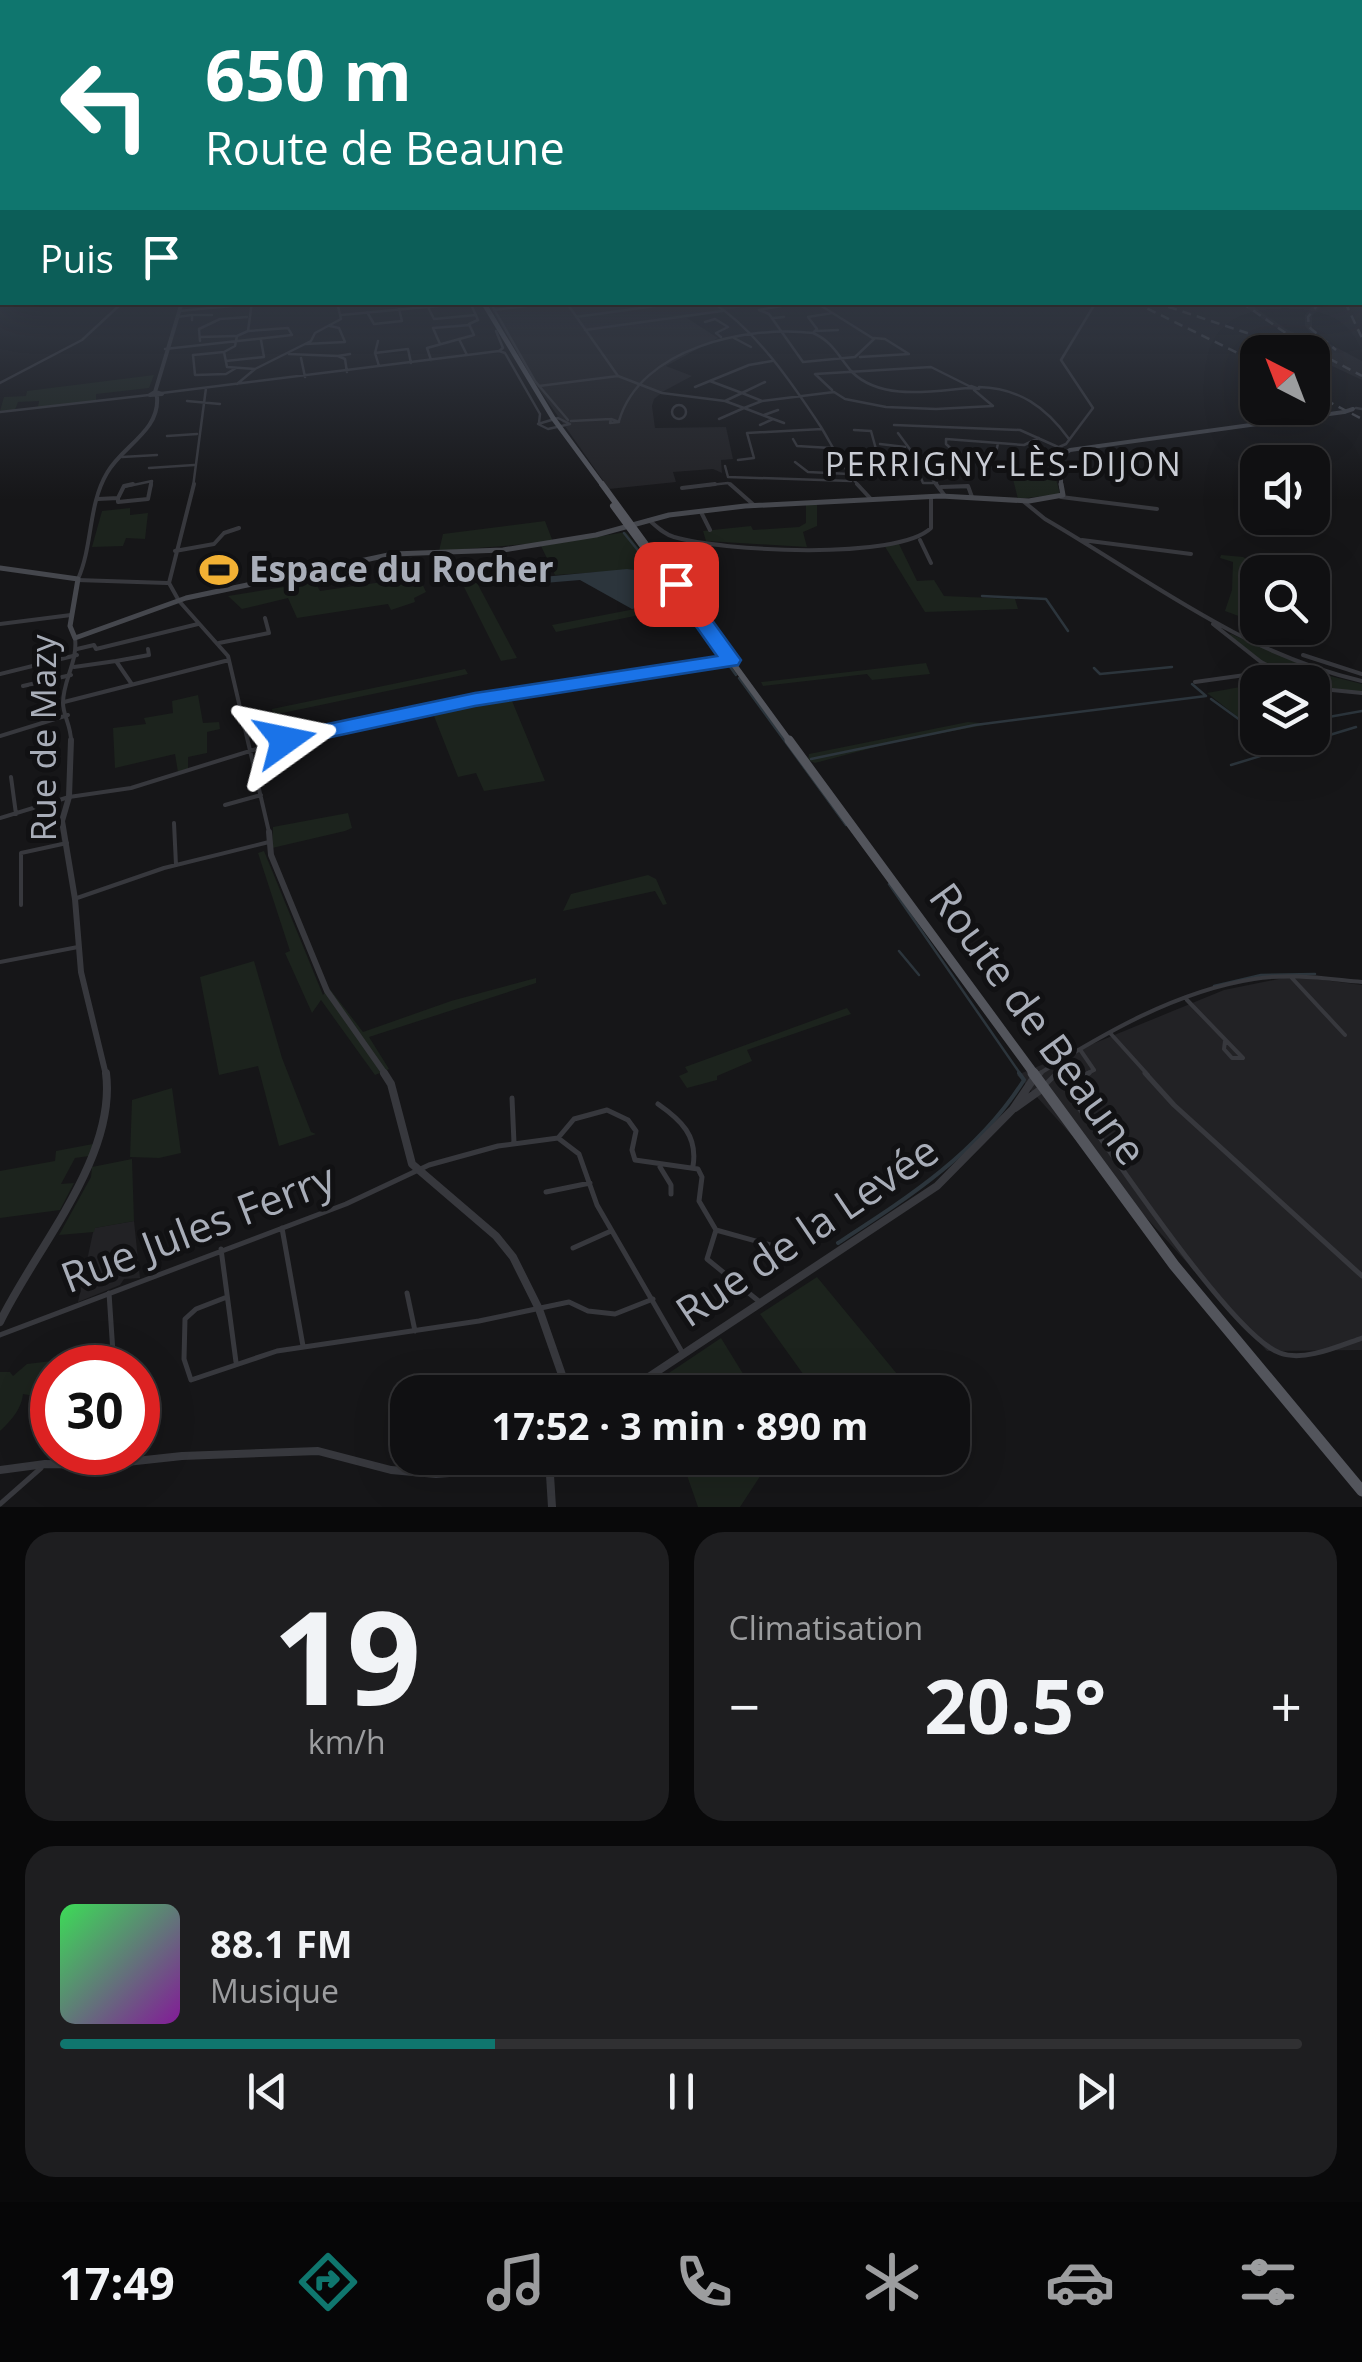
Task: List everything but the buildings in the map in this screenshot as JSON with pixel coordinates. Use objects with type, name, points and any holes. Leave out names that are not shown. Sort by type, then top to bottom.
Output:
[{"type":"main road","points":[[515,359],[630,526]]},
{"type":"main road","points":[[519,359],[557,422]]},
{"type":"main road","points":[[75,638],[179,600],[381,556],[510,549],[649,520],[755,506],[931,496],[1022,501],[1061,497],[1059,471],[1066,451],[1358,408]]},
{"type":"main road","name":"Route de Beaune","points":[[630,526],[1174,1265],[1362,1491]]},
{"type":"main road","points":[[0,568],[78,580]]},
{"type":"main road","name":"Rue de Mazy","points":[[75,638],[70,632],[70,616],[78,580]]},
{"type":"street","points":[[0,383],[45,359]]},
{"type":"street","points":[[163,359],[156,394],[159,406],[153,419],[104,476],[89,552],[78,580],[170,583]]},
{"type":"street","points":[[193,359],[195,375],[226,374],[237,368]]},
{"type":"street","points":[[239,359],[226,361],[226,366],[255,369]]},
{"type":"street","points":[[236,383],[274,359]]},
{"type":"street","points":[[301,359],[305,376]]},
{"type":"street","points":[[343,359],[348,372]]},
{"type":"street","points":[[377,359],[379,367]]},
{"type":"street","points":[[0,412],[436,359]]},
{"type":"street","points":[[509,359],[540,414],[557,422],[614,421],[622,414],[626,400],[680,359]]},
{"type":"street","points":[[523,359],[557,422]]},
{"type":"street","points":[[606,359],[618,376],[640,387],[724,401],[784,423]]},
{"type":"street","points":[[770,359],[871,502]]},
{"type":"street","points":[[803,359],[830,359]]},
{"type":"street","points":[[844,359],[866,382],[901,391],[1002,388],[1023,394],[1069,439]]},
{"type":"street","points":[[1059,447],[1094,404],[1062,359]]},
{"type":"street","points":[[695,387],[750,365],[772,362]]},
{"type":"street","points":[[933,368],[972,388],[993,406],[877,408],[840,398],[815,374],[933,368]]},
{"type":"street","points":[[539,386],[618,376]]},
{"type":"street","points":[[710,381],[762,400]]},
{"type":"street","points":[[724,401],[765,382]]},
{"type":"street","points":[[236,383],[241,396]]},
{"type":"street","points":[[208,389],[198,434],[194,484],[175,551],[172,595],[219,644],[229,660],[269,832],[271,856],[327,991],[365,1040],[390,1084],[406,1149],[416,1172],[496,1236],[524,1272],[562,1375]]},
{"type":"street","points":[[718,419],[762,400],[834,392]]},
{"type":"street","points":[[684,406],[689,398]]},
{"type":"street","points":[[187,401],[203,406],[220,404]]},
{"type":"street","points":[[763,415],[778,410]]},
{"type":"street","points":[[760,425],[773,419]]},
{"type":"street","points":[[1013,421],[1014,429]]},
{"type":"street","points":[[894,425],[1014,429],[1066,451]]},
{"type":"street","points":[[948,426],[946,444],[962,458],[996,453],[998,443]]},
{"type":"street","points":[[738,460],[754,458],[747,433],[822,429]]},
{"type":"street","points":[[854,430],[870,430],[878,444]]},
{"type":"street","points":[[898,433],[904,447],[946,496]]},
{"type":"street","points":[[167,436],[198,434]]},
{"type":"street","points":[[946,439],[1027,445],[1040,438]]},
{"type":"street","points":[[793,439],[797,446],[833,448]]},
{"type":"street","points":[[878,444],[904,447]]},
{"type":"street","points":[[878,444],[874,453],[879,460]]},
{"type":"street","points":[[117,457],[158,455]]},
{"type":"street","points":[[844,464],[912,455]]},
{"type":"street","points":[[800,462],[808,472],[849,474]]},
{"type":"street","points":[[149,468],[194,466]]},
{"type":"street","points":[[725,466],[728,480],[755,506]]},
{"type":"street","points":[[918,473],[923,482],[968,486],[972,497]]},
{"type":"street","points":[[682,488],[728,480],[854,481]]},
{"type":"street","points":[[814,480],[817,487]]},
{"type":"street","points":[[152,481],[148,499],[118,502],[118,498],[124,486],[152,481]]},
{"type":"street","points":[[649,520],[668,535],[691,540],[790,548],[878,544],[918,538],[933,526],[931,496]]},
{"type":"street","points":[[1061,497],[1157,509]]},
{"type":"street","points":[[98,499],[118,498]]},
{"type":"street","points":[[1022,501],[1152,590],[1213,624],[1303,665]]},
{"type":"street","points":[[700,512],[710,530]]},
{"type":"street","points":[[175,551],[214,544],[224,533],[238,528]]},
{"type":"street","points":[[918,538],[931,562]]},
{"type":"street","points":[[1082,540],[1191,554]]},
{"type":"street","points":[[1092,547],[1098,545],[1096,540]]},
{"type":"street","points":[[381,556],[387,577]]},
{"type":"street","points":[[384,565],[402,562]]},
{"type":"street","points":[[0,624],[70,616]]},
{"type":"street","points":[[219,644],[269,633],[266,618]]},
{"type":"street","points":[[0,674],[198,624]]},
{"type":"street","points":[[1213,624],[1267,665]]},
{"type":"street","points":[[87,633],[102,660]]},
{"type":"street","name":"Rue de Mazy","points":[[0,1322],[15,1290],[72,1199],[104,1122],[107,1084],[102,1046],[88,1006],[62,821],[69,797],[72,727],[62,702],[77,652],[75,638]]},
{"type":"street","points":[[74,666],[149,655],[148,649]]},
{"type":"street","points":[[1303,654],[1362,674]]},
{"type":"street","points":[[62,702],[229,660]]},
{"type":"street","points":[[0,818],[69,797],[132,788],[285,740],[475,700],[731,660]]},
{"type":"street","points":[[1307,665],[1316,660]]},
{"type":"street","points":[[116,662],[131,683]]},
{"type":"street","points":[[1330,673],[1362,681]]},
{"type":"street","points":[[24,686],[71,676]]},
{"type":"street","points":[[1194,682],[1240,676]]},
{"type":"street","points":[[1330,690],[1362,693]]},
{"type":"street","points":[[0,736],[68,715]]},
{"type":"street","points":[[11,777],[16,814]]},
{"type":"street","points":[[225,806],[261,795]]},
{"type":"street","points":[[174,823],[176,865]]},
{"type":"street","points":[[75,898],[176,865],[269,842]]},
{"type":"street","points":[[21,905],[19,855],[67,843]]},
{"type":"street","points":[[0,962],[78,947]]},
{"type":"street","points":[[1013,1109],[1031,1098],[1081,1051],[1187,1000],[1242,982],[1291,977],[1362,982]]},
{"type":"street","points":[[1291,977],[1344,1035]]},
{"type":"street","points":[[1187,1000],[1224,1041]]},
{"type":"street","points":[[1110,1034],[1174,1105],[1362,1276]]},
{"type":"street","points":[[1081,1051],[1094,1070],[1070,1083],[1072,1098],[1210,1283],[1259,1340],[1280,1354],[1319,1350],[1362,1338]]},
{"type":"street","points":[[1033,1071],[1073,1057]]},
{"type":"street","points":[[1033,1071],[1048,1068]]},
{"type":"street","points":[[1013,1109],[1033,1071]]},
{"type":"street","points":[[512,1098],[514,1144]]},
{"type":"street","points":[[1031,1098],[1055,1102]]},
{"type":"street","points":[[658,1104],[671,1112],[694,1139],[698,1150],[694,1166],[703,1181],[700,1203],[716,1230],[774,1246]]},
{"type":"street","points":[[682,1352],[611,1231],[579,1154],[558,1138],[578,1116],[596,1108],[608,1110],[632,1123],[636,1131],[632,1150],[635,1160],[660,1167],[694,1166]]},
{"type":"street","name":"Rue de la Levée","points":[[650,1375],[937,1186],[1013,1109]]},
{"type":"street","name":"Rue Jules Ferry","points":[[0,1335],[362,1198],[461,1155],[558,1138]]},
{"type":"street","points":[[660,1167],[671,1186],[671,1194]]},
{"type":"street","points":[[546,1192],[590,1182]]},
{"type":"street","points":[[281,1226],[302,1346]]},
{"type":"street","points":[[716,1230],[707,1252],[710,1267],[743,1284],[761,1303]]},
{"type":"street","points":[[573,1248],[611,1231]]},
{"type":"street","points":[[221,1249],[236,1362]]},
{"type":"street","points":[[109,1293],[112,1345]]},
{"type":"street","points":[[407,1293],[415,1331]]},
{"type":"street","points":[[227,1297],[184,1316],[180,1324],[186,1374],[192,1380],[236,1362],[302,1346],[415,1331],[569,1302],[588,1312],[615,1314],[653,1298]]},
{"type":"street","points":[[160,1458],[318,1451],[390,1470]]},
{"type":"street","points":[[0,1470],[30,1466]]},
{"type":"street","points":[[0,1504],[33,1475]]},
{"type":"street","points":[[551,1475],[552,1507]]},
{"type":"shaded area","points":[[521,359],[678,359],[666,366],[692,376],[654,399],[655,428],[726,427],[733,459],[721,460],[722,473],[713,469],[673,472],[676,482],[609,489]]},
{"type":"shaded area","points":[[1330,359],[1362,361],[1362,380],[1330,365]]},
{"type":"shaded area","points":[[154,375],[149,388],[96,394],[96,401],[38,407],[39,401],[18,402],[15,410],[0,411],[4,397],[26,396],[27,391]]},
{"type":"shaded area","points":[[1053,468],[1060,494],[1018,499],[1012,475]]},
{"type":"shaded area","points":[[806,504],[817,504],[817,526],[803,532],[807,547],[706,541],[703,531],[799,527],[806,523]]},
{"type":"shaded area","points":[[130,508],[130,515],[148,513],[145,539],[126,538],[123,546],[92,547],[102,511]]},
{"type":"shaded area","points":[[545,521],[553,542],[439,551],[443,534]]},
{"type":"shaded area","points":[[626,532],[684,606],[556,632],[552,625],[666,603],[632,570],[555,575],[541,546]]},
{"type":"shaded area","points":[[899,544],[917,581],[934,580],[944,596],[1015,599],[1018,609],[925,612],[884,545]]},
{"type":"shaded area","points":[[1240,557],[1240,617],[1225,611],[1232,590],[1233,562],[1220,558]]},
{"type":"shaded area","points":[[642,571],[667,602],[632,609],[580,580],[532,584],[532,578]]},
{"type":"shaded area","points":[[419,577],[426,592],[414,598],[415,602],[391,610],[388,604],[297,618],[288,598],[242,609],[228,596],[315,582],[320,591],[383,579]]},
{"type":"shaded area","points":[[476,581],[517,658],[501,661],[462,583]]},
{"type":"shaded area","points":[[1227,636],[1240,638],[1240,645],[1257,645],[1303,665],[1267,665]]},
{"type":"shaded area","points":[[926,663],[930,674],[872,680],[867,674],[763,686],[761,682]]},
{"type":"shaded area","points":[[465,669],[468,674],[273,715],[272,709]]},
{"type":"shaded area","points":[[1330,676],[1362,684],[1362,692],[1330,688]]},
{"type":"shaded area","points":[[1240,687],[1240,719],[1207,693]]},
{"type":"shaded area","points":[[198,695],[203,723],[219,722],[220,729],[207,732],[207,753],[188,757],[188,769],[178,772],[175,754],[115,768],[113,728],[146,724],[144,718],[173,713],[172,701]]},
{"type":"shaded area","points":[[510,696],[545,781],[484,791],[476,773],[458,777],[432,711]]},
{"type":"shaded area","points":[[968,722],[991,724],[898,741],[815,763],[808,760],[809,754]]},
{"type":"shaded area","points":[[348,813],[352,828],[272,848],[273,827]]},
{"type":"shaded area","points":[[264,851],[323,995],[329,988],[363,1032],[451,1001],[536,978],[536,983],[369,1037],[389,1069],[375,1075],[321,1000],[312,1013],[285,953],[290,951],[258,853]]},
{"type":"shaded area","points":[[648,875],[656,879],[667,904],[663,905],[655,891],[563,911],[571,894]]},
{"type":"shaded area","points":[[254,961],[282,1058],[311,1132],[316,1134],[279,1146],[258,1066],[219,1075],[200,977]]},
{"type":"shaded area","points":[[1293,976],[1362,985],[1362,1350],[1267,1351],[1017,1075],[1224,990]]},
{"type":"shaded area","points":[[847,1008],[851,1014],[747,1050],[752,1061],[717,1076],[717,1080],[687,1088],[679,1076],[688,1072],[685,1067]]},
{"type":"shaded area","points":[[172,1088],[181,1153],[159,1158],[130,1157],[132,1100]]},
{"type":"shaded area","points":[[93,1144],[89,1156],[75,1158],[61,1184],[74,1183],[60,1210],[0,1218],[0,1171],[55,1161],[56,1151]]},
{"type":"shaded area","points":[[132,1159],[134,1221],[95,1228],[94,1232],[59,1235],[91,1177],[92,1167]]},
{"type":"shaded area","points":[[134,1221],[140,1278],[124,1279],[120,1285],[78,1302],[94,1228]]},
{"type":"shaded area","points":[[817,1277],[898,1375],[804,1375],[760,1314]]},
{"type":"shaded area","points":[[721,1338],[744,1375],[666,1375]]},
{"type":"shaded area","points":[[30,1364],[30,1395],[23,1394],[16,1413],[0,1431],[0,1372],[13,1376]]},
{"type":"shaded area","points":[[687,1475],[761,1475],[740,1507],[698,1507]]},
{"type":"waterway","points":[[624,533],[716,647]]},
{"type":"waterway","points":[[982,596],[1046,599],[1068,631]]},
{"type":"waterway","points":[[728,664],[736,675]]},
{"type":"waterway","points":[[1094,668],[1100,674],[1172,667]]},
{"type":"waterway","points":[[739,678],[846,825]]},
{"type":"waterway","points":[[811,759],[975,725],[1206,696],[1192,684]]},
{"type":"waterway","points":[[1211,699],[1240,720]]},
{"type":"waterway","points":[[1330,717],[1362,711]]},
{"type":"waterway","points":[[1231,765],[1356,727]]},
{"type":"waterway","points":[[889,884],[1021,1075]]},
{"type":"waterway","points":[[899,951],[919,975]]},
{"type":"waterway","points":[[1214,986],[1261,975],[1315,974]]},
{"type":"waterway","points":[[838,1243],[964,1152],[1006,1106],[1024,1080],[1019,1073]]},
{"type":"railway","points":[[1331,359],[1362,376]]},
{"type":"railway","points":[[1330,402],[1362,419]]},
{"type":"place","name":"Espace du Rocher","points":[[219,570]]},
{"type":"district","name":"PERRIGNY-LÈS-DIJON","points":[[1004,465]]},
{"type":"route","points":[[285,740],[475,700],[731,660],[676,584]]}]
